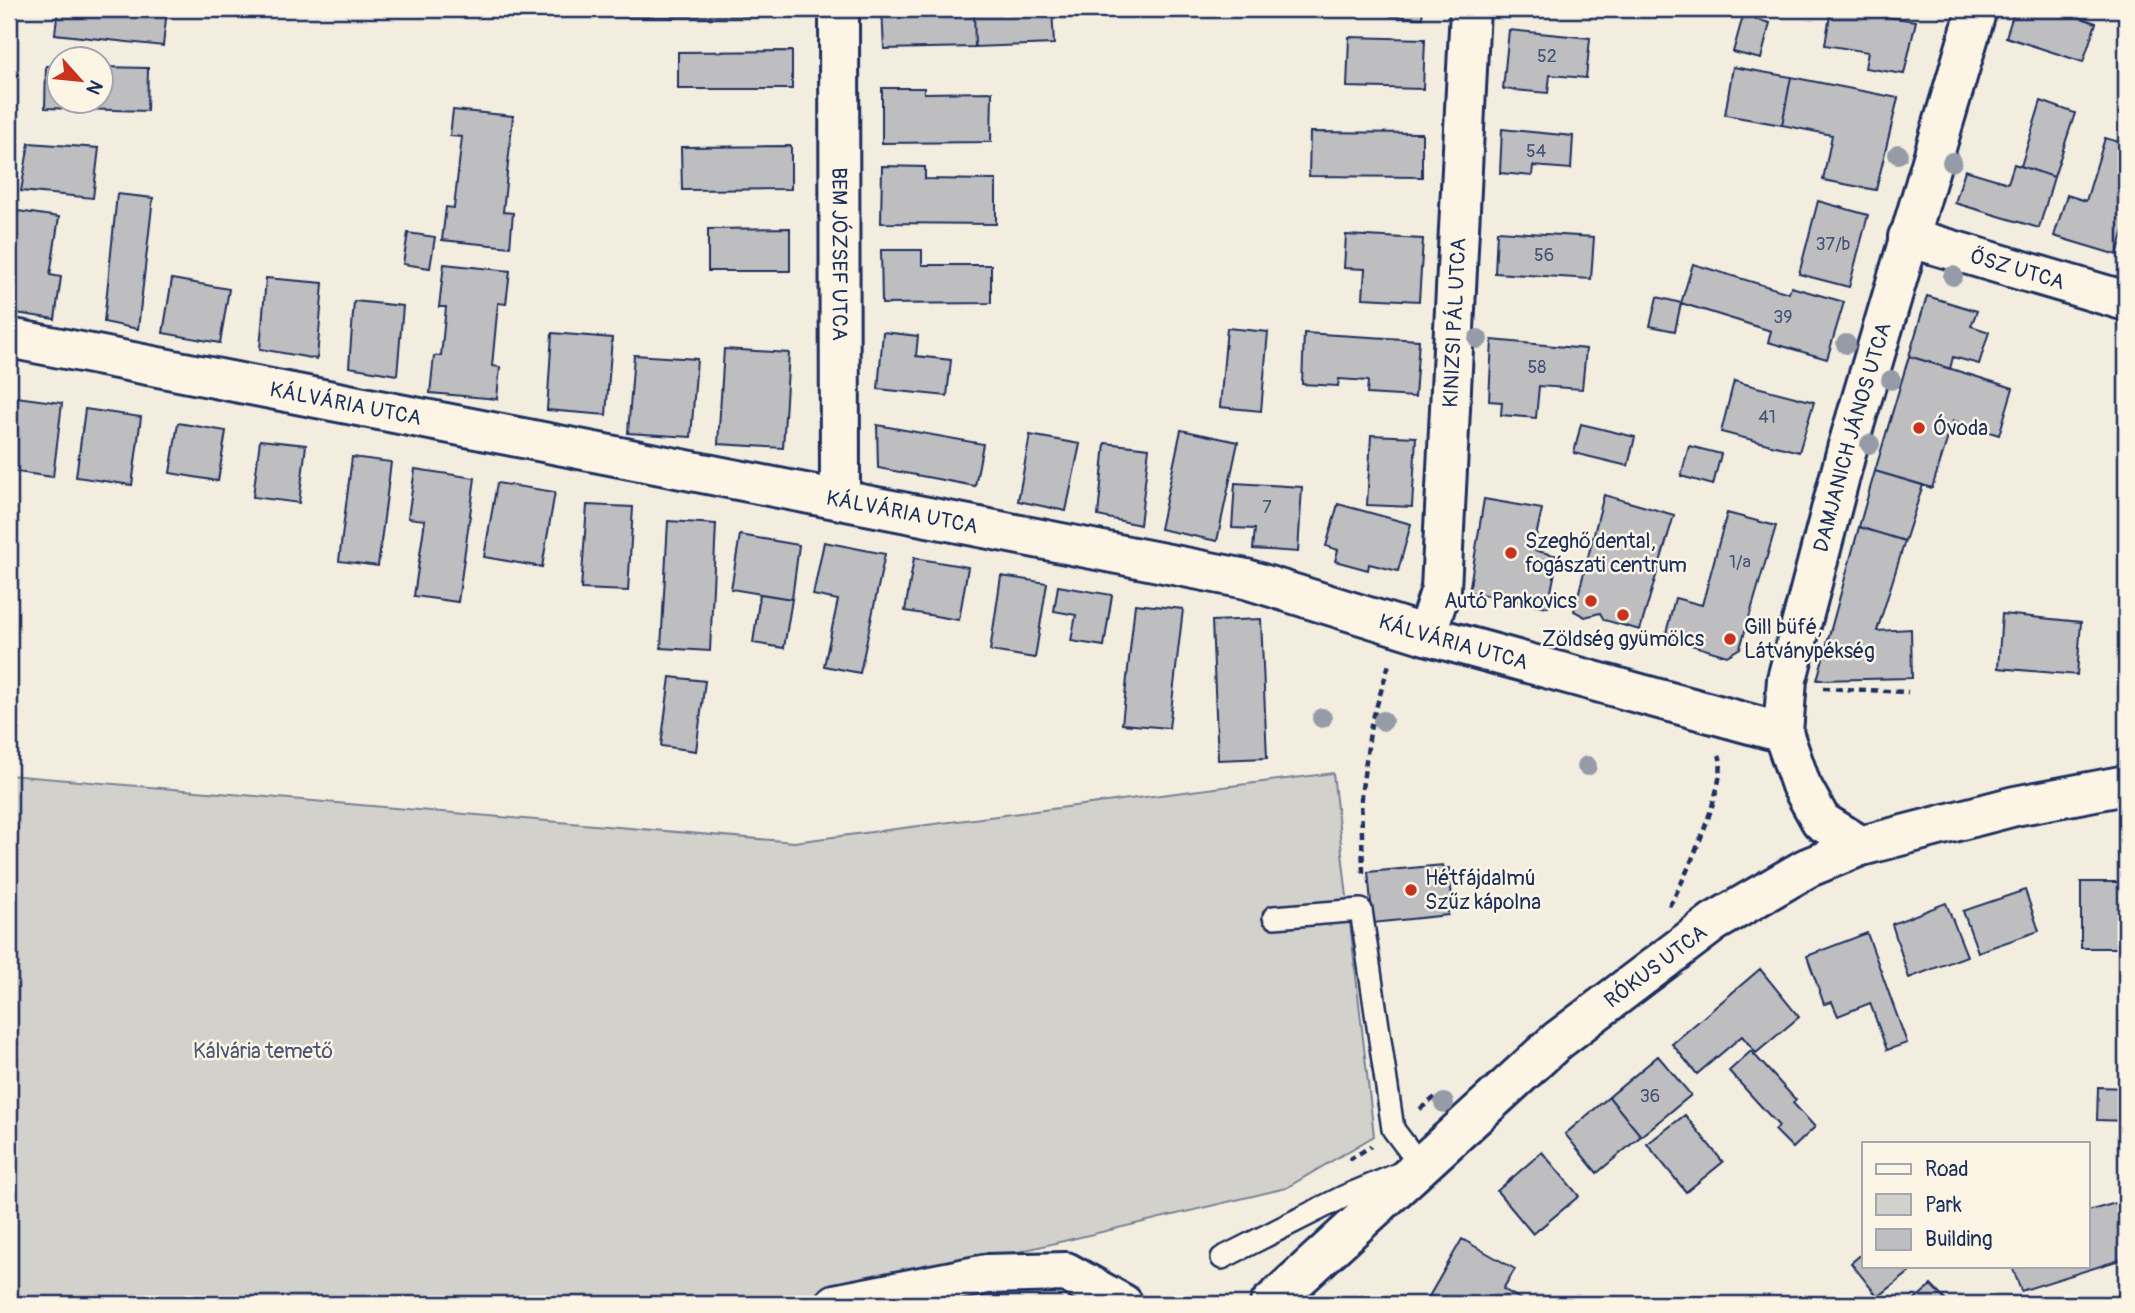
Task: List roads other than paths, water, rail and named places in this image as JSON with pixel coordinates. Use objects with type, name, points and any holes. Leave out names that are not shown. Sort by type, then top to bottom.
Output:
[{"type":"street","name":"BEM JÓZSEF UTCA","points":[[839,9],[840,500]]},
{"type":"street","name":"KINIZSI PÁL UTCA","points":[[1426,635],[1441,589],[1470,9]]},
{"type":"street","name":"DAMJANICH JÁNOS UTCA","points":[[1861,846],[1821,821],[1801,785],[1783,733],[1787,679],[1847,449],[1977,9]]},
{"type":"street","name":"ŐSZ UTCA","points":[[1908,237],[2126,301]]},
{"type":"street","name":"KÁLVÁRIA UTCA","points":[[9,338],[1246,579],[1426,635],[1783,733]]},
{"type":"street","name":"RÓKUS UTCA","points":[[1270,1304],[1557,1041],[1714,922],[1807,868],[1861,846],[2015,806],[2126,785]]},
{"type":"street","points":[[835,1304],[987,1274],[1066,1272],[1123,1304]]},
{"type":"lane","points":[[1222,1258],[1343,1197],[1420,1165],[1393,1129],[1362,910],[1274,917]]},
{"type":"place","name":"Óvoda","points":[[1919,428]]},
{"type":"place","name":"Szeghő dental, fogászati centrum","points":[[1511,553]]},
{"type":"place","name":"Autó Pankovics","points":[[1591,601]]},
{"type":"place","name":"Zöldség gyümölcs","points":[[1623,615]]},
{"type":"place","name":"Gill büfé, Látványpékség","points":[[1730,639]]},
{"type":"place","name":"Hétfájdalmú Szűz kápolna","points":[[1411,890]]},
{"type":"park label","name":"Kálvária temető","points":[[263,1051]]}]
